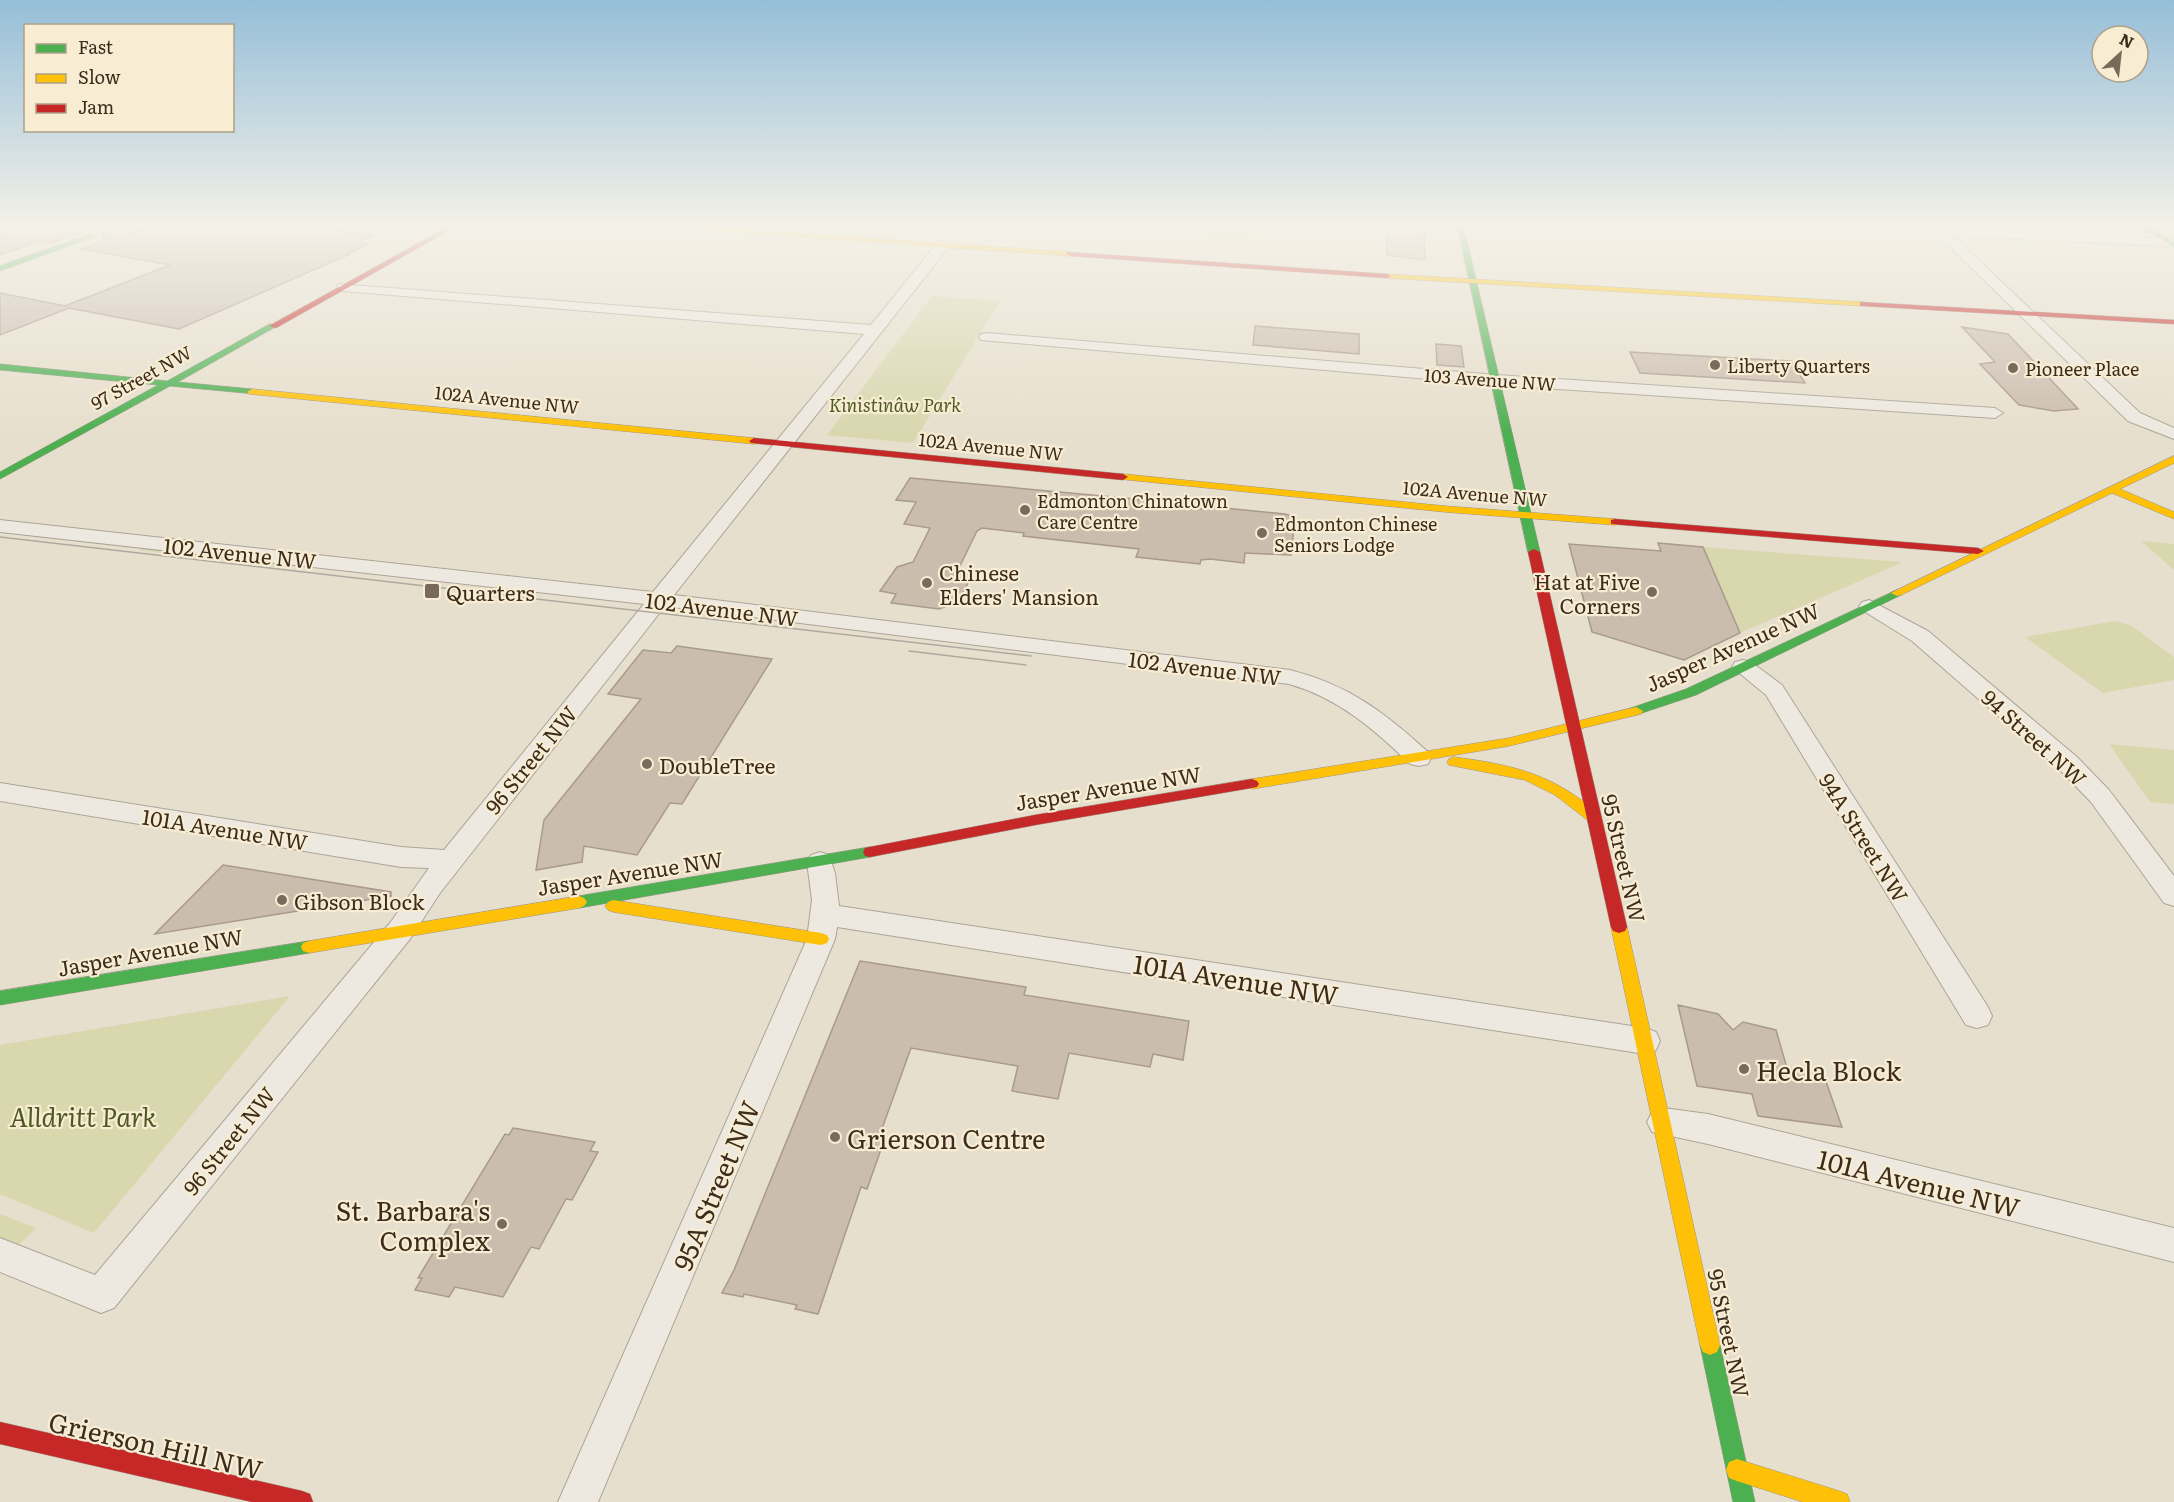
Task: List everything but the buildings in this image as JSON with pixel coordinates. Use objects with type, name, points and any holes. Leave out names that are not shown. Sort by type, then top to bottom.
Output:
[{"type":"main road","name":"97 Street NW","points":[[0,476],[330,294]]},
{"type":"main road","name":"95 Street NW","points":[[1477,294],[1646,1041],[1744,1502]]},
{"type":"main road","points":[[1689,294],[2174,322]]},
{"type":"main road","name":"102A Avenue NW","points":[[0,367],[1528,516],[1980,552]]},
{"type":"main road","name":"Jasper Avenue NW","points":[[0,998],[820,862],[1035,820],[1419,758],[1509,742],[1627,714],[1691,692],[2174,459]]},
{"type":"main road","points":[[2111,489],[2174,516]]},
{"type":"main road","points":[[1419,758],[1510,769],[1535,777],[1558,788],[1595,818]]},
{"type":"main road","points":[[569,903],[824,927]]},
{"type":"main road","name":"Grierson Hill NW","points":[[0,1433],[302,1502]]},
{"type":"main road","points":[[1737,1470],[1839,1502]]},
{"type":"street","points":[[431,294],[874,330]]},
{"type":"street","name":"96 Street NW","points":[[0,1255],[101,1295],[400,931],[450,860],[903,294]]},
{"type":"street","points":[[2006,294],[2134,417],[2174,434]]},
{"type":"street","name":"103 Avenue NW","points":[[986,337],[1497,380],[1995,413]]},
{"type":"street","name":"102 Avenue NW","points":[[0,526],[520,582],[1290,677],[1316,683],[1350,699],[1419,758]]},
{"type":"street","name":"94 Street NW","points":[[1869,606],[1920,636],[2068,763],[2100,796],[2174,896]]},
{"type":"street","name":"94A Street NW","points":[[1743,667],[1774,690],[1977,1016]]},
{"type":"street","name":"101A Avenue NW","points":[[0,792],[411,859],[450,860]]},
{"type":"street","name":"95A Street NW","points":[[578,1502],[824,927],[827,898],[820,862]]},
{"type":"street","name":"101A Avenue NW","points":[[824,927],[1646,1041]]},
{"type":"street","name":"101A Avenue NW","points":[[1663,1122],[1708,1129],[2174,1245]]},
{"type":"green space","name":"Kinistinâw Park","points":[[932,296],[1000,301],[913,443],[827,435]]},
{"type":"green space","points":[[2141,541],[2174,544],[2174,570]]},
{"type":"green space","points":[[144,547],[282,562],[276,566],[139,550]]},
{"type":"green space","points":[[1703,547],[1903,562],[1740,633]]},
{"type":"green space","points":[[2115,621],[2132,626],[2174,657],[2174,680],[2103,693],[2025,637]]},
{"type":"green space","points":[[2109,744],[2174,750],[2174,804],[2150,802]]},
{"type":"green space","name":"Alldritt Park","points":[[290,996],[94,1233],[0,1194],[0,1045]]},
{"type":"green space","points":[[0,1214],[36,1228],[0,1263]]},
{"type":"tram line","points":[[0,537],[1031,656]]},
{"type":"tram line","points":[[909,651],[1026,665]]},
{"type":"traffic: fast","points":[[1476,294],[1534,552]]},
{"type":"traffic: fast","points":[[0,476],[273,326]]},
{"type":"traffic: fast","points":[[0,367],[252,392]]},
{"type":"traffic: fast","points":[[1636,711],[1691,692],[1897,593]]},
{"type":"traffic: fast","points":[[579,902],[870,852]]},
{"type":"traffic: fast","points":[[0,998],[309,947]]},
{"type":"traffic: fast","points":[[1710,1345],[1744,1502]]},
{"type":"traffic: slow","points":[[1695,294],[1863,304]]},
{"type":"traffic: slow","points":[[252,392],[754,441]]},
{"type":"traffic: slow","points":[[1897,593],[2174,459]]},
{"type":"traffic: slow","points":[[1123,477],[1445,509],[1615,522]]},
{"type":"traffic: slow","points":[[2111,489],[2174,516]]},
{"type":"traffic: slow","points":[[1252,784],[1509,742],[1636,711]]},
{"type":"traffic: slow","points":[[1454,762],[1497,768],[1530,776],[1560,792],[1595,818]]},
{"type":"traffic: slow","points":[[309,947],[579,902]]},
{"type":"traffic: slow","points":[[613,906],[821,939]]},
{"type":"traffic: slow","points":[[1619,927],[1710,1345]]},
{"type":"traffic: slow","points":[[1737,1470],[1839,1502]]},
{"type":"traffic: jam","points":[[273,326],[331,294]]},
{"type":"traffic: jam","points":[[1863,304],[2174,322]]},
{"type":"traffic: jam","points":[[754,441],[1123,477]]},
{"type":"traffic: jam","points":[[1615,522],[1978,551]]},
{"type":"traffic: jam","points":[[1534,552],[1619,927]]},
{"type":"traffic: jam","points":[[870,852],[1035,820],[1252,784]]},
{"type":"traffic: jam","points":[[0,1433],[302,1502]]},
{"type":"place","name":"Liberty Quarters","points":[[1715,365]]},
{"type":"place","name":"Pioneer Place","points":[[2013,368]]},
{"type":"place","name":"Edmonton Chinatown Care Centre","points":[[1025,510]]},
{"type":"place","name":"Edmonton Chinese Seniors Lodge","points":[[1262,533]]},
{"type":"place","name":"Chinese Elders' Mansion","points":[[927,583]]},
{"type":"place","name":"Quarters","points":[[432,591]]},
{"type":"place","name":"Hat at Five Corners","points":[[1652,592]]},
{"type":"place","name":"DoubleTree","points":[[647,764]]},
{"type":"place","name":"Gibson Block","points":[[282,900]]},
{"type":"place","name":"Hecla Block","points":[[1744,1069]]},
{"type":"place","name":"Grierson Centre","points":[[835,1137]]},
{"type":"place","name":"St. Barbara's Complex","points":[[502,1224]]}]
